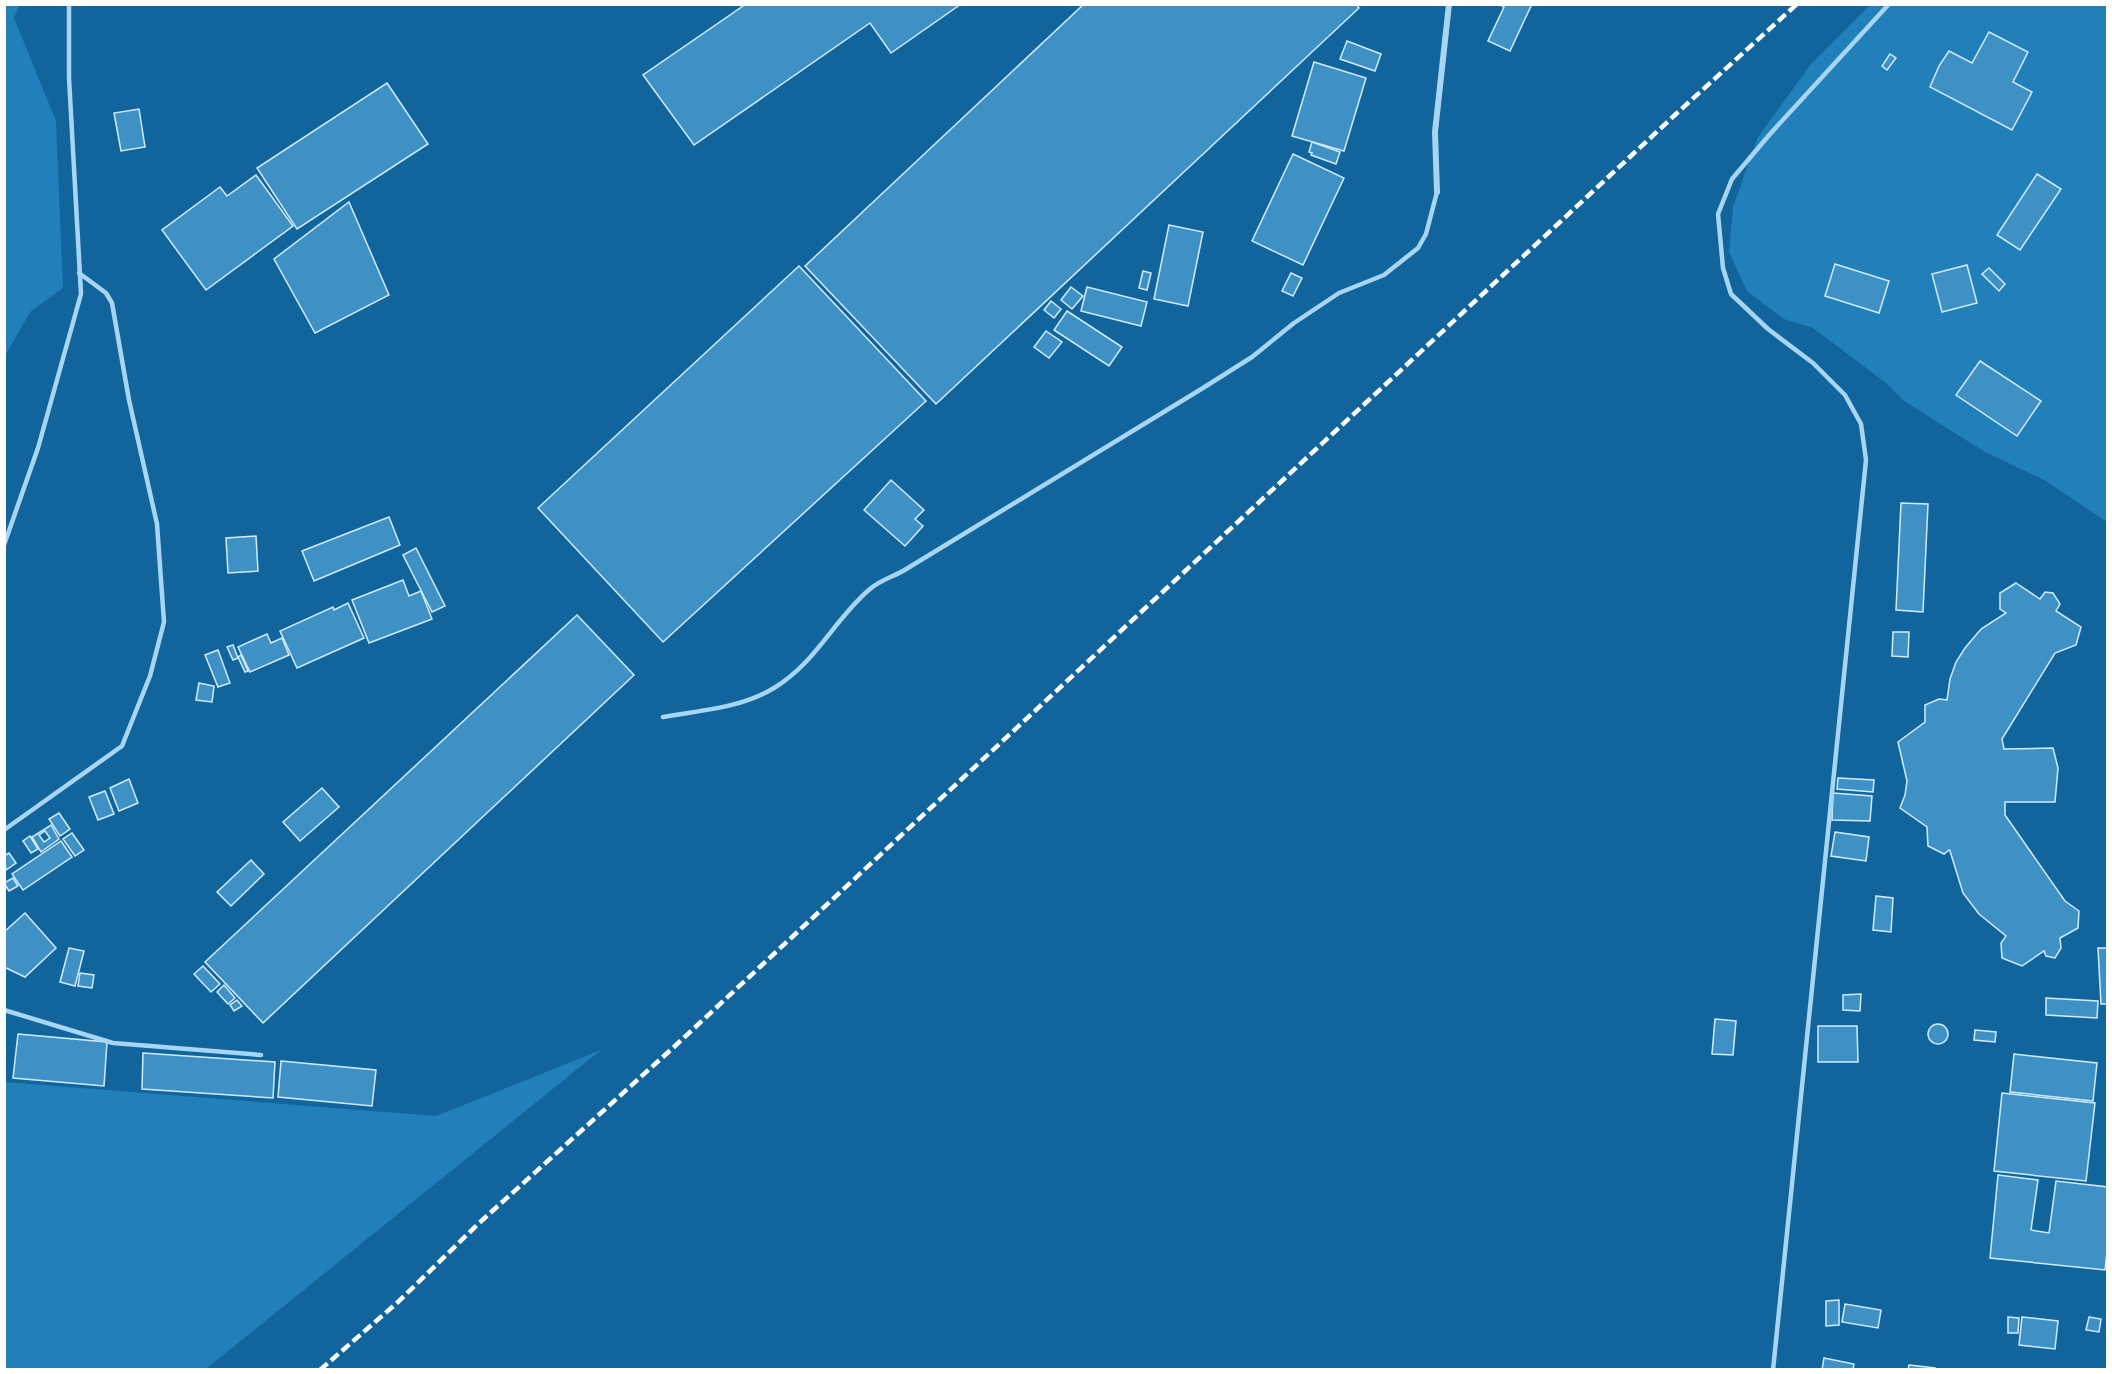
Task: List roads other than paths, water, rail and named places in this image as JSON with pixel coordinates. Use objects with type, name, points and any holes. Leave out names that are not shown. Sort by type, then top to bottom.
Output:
[{"type":"street","points":[[1437,192],[1435,132],[1449,4]]},
{"type":"lane","points":[[4,545],[38,448],[81,294],[69,78],[69,4]]},
{"type":"lane","points":[[1773,1370],[1866,460],[1861,424],[1845,395],[1814,363],[1768,329],[1731,294],[1723,268],[1718,214],[1732,180],[1770,134],[1889,4]]},
{"type":"lane","points":[[663,717],[749,700],[776,687],[806,663],[856,601],[872,586],[911,566],[1203,388],[1252,357],[1294,323],[1339,293],[1384,275],[1418,248],[1426,234],[1437,192]]},
{"type":"lane","points":[[4,830],[122,746],[150,676],[164,622],[156,524],[129,400],[112,303],[106,293],[79,273]]},
{"type":"lane","points":[[4,1010],[113,1043],[261,1056]]},
{"type":"railway","points":[[320,1370],[398,1302],[478,1224],[675,1046],[1797,4]]}]
